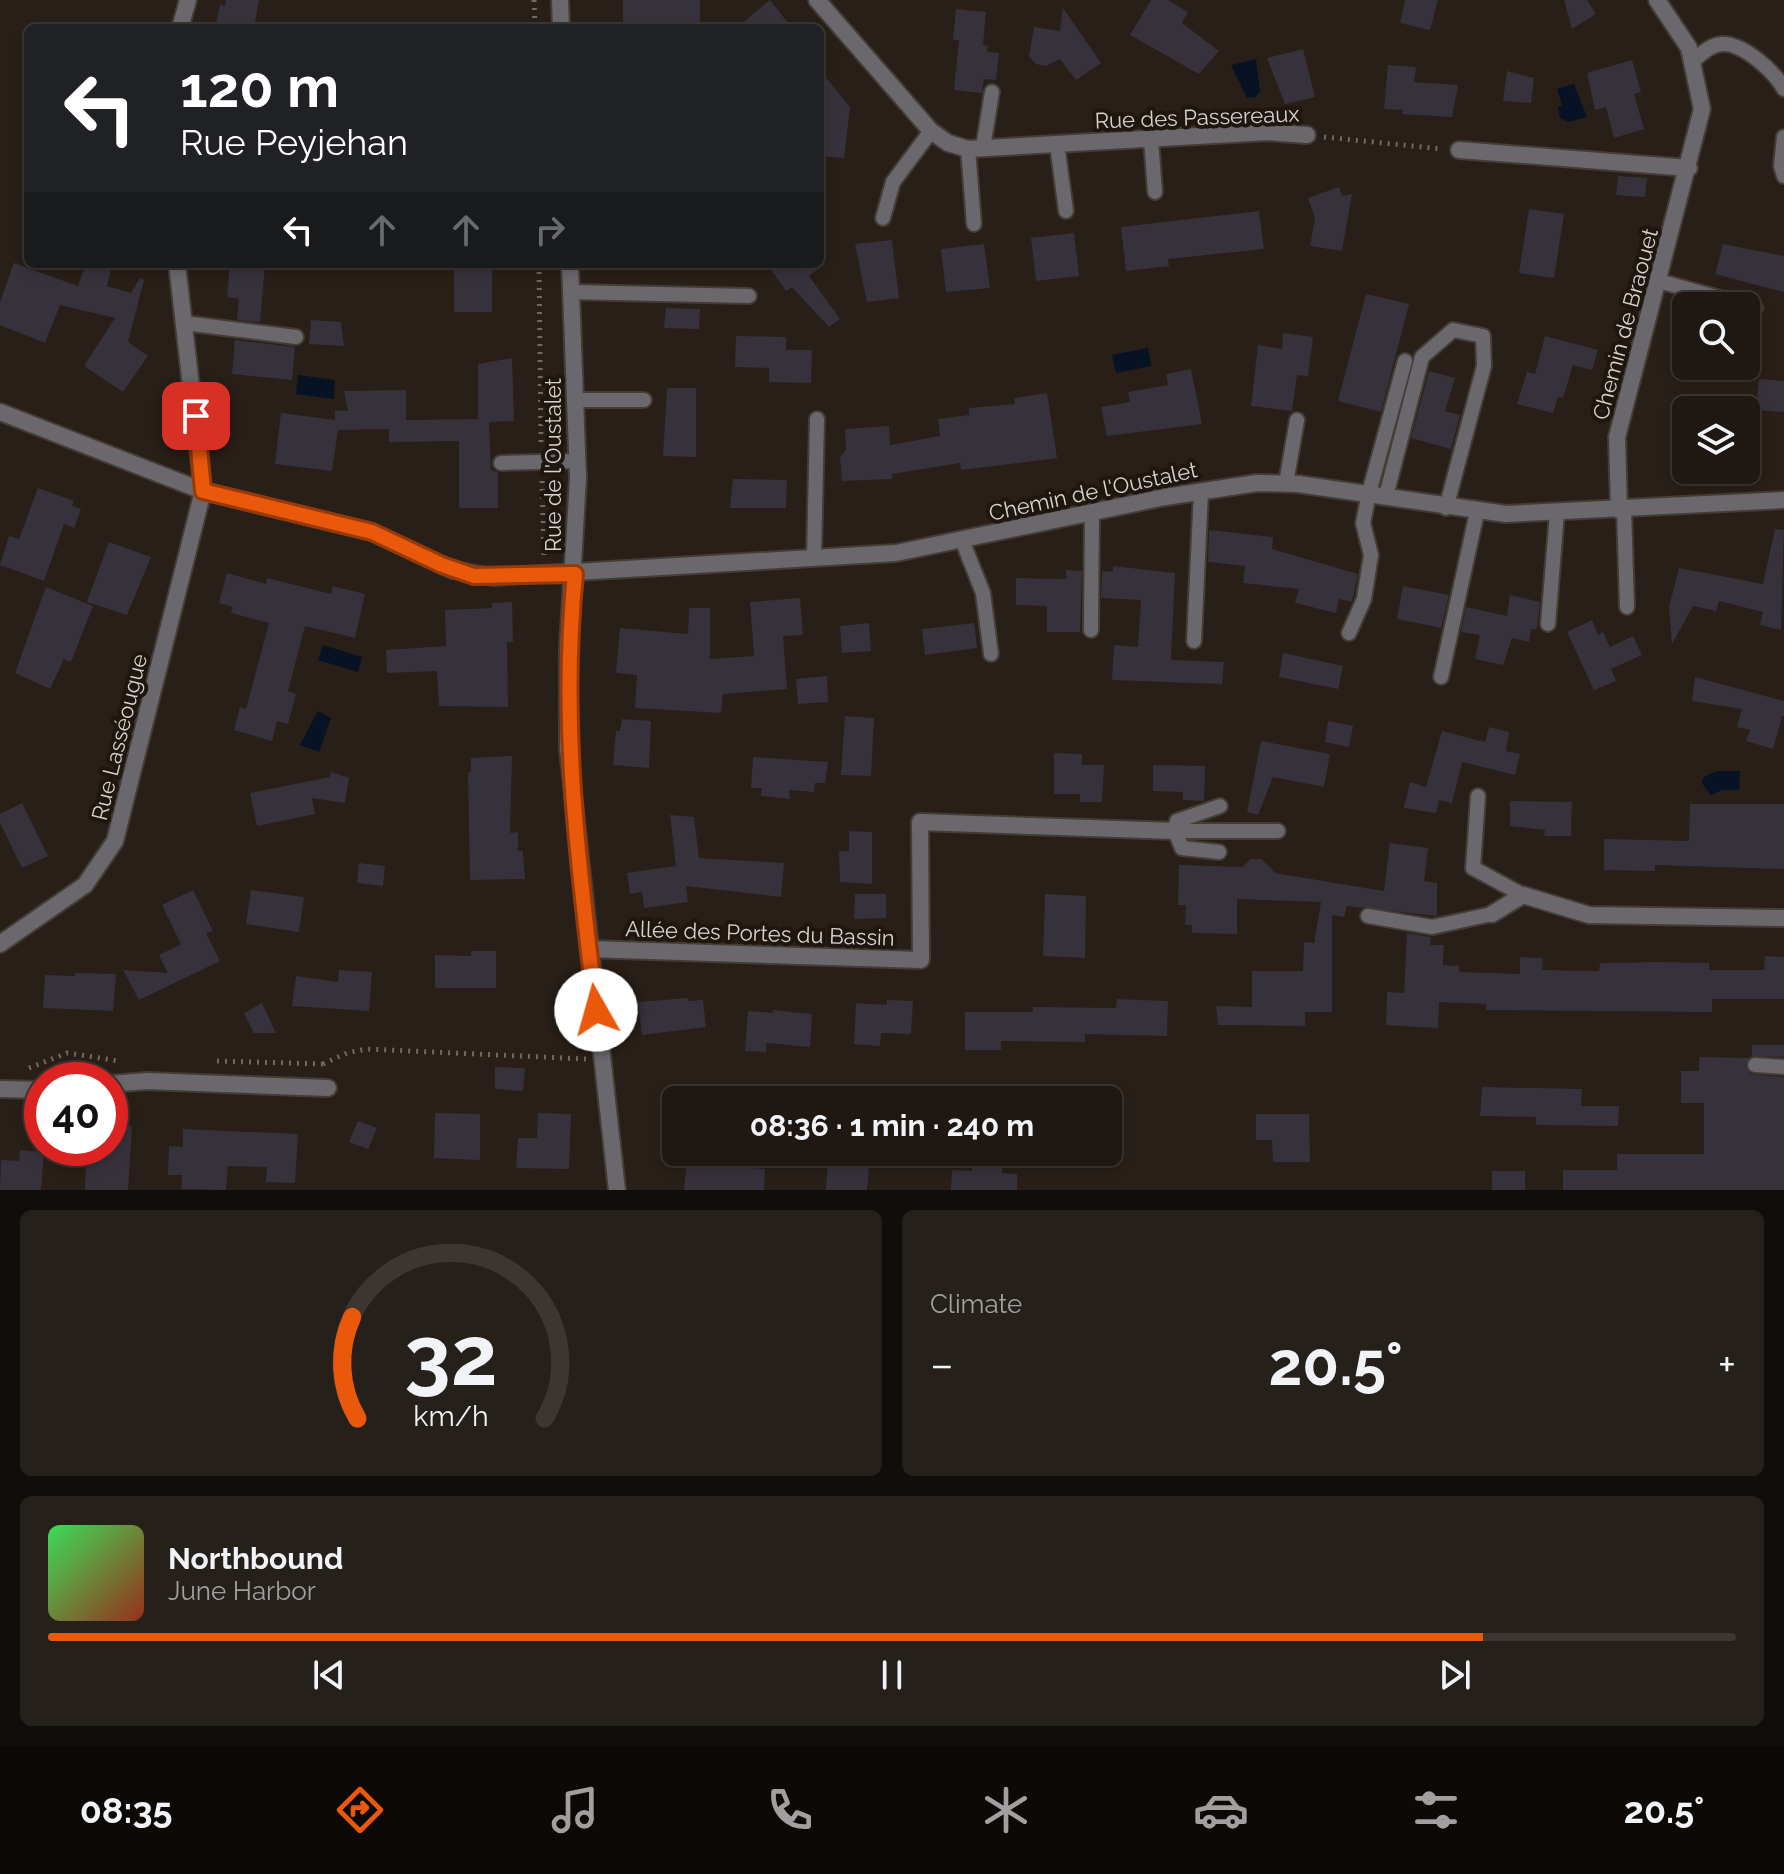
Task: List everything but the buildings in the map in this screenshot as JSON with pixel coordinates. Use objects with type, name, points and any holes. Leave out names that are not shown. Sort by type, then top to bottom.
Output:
[{"type":"street","points":[[181,24],[188,0]]},
{"type":"street","points":[[560,0],[561,24]]},
{"type":"street","name":"Rue des Passereaux","points":[[817,0],[931,131],[948,143],[976,148],[1268,132],[1307,135]]},
{"type":"street","name":"Chemin de Braouet","points":[[1621,510],[1617,437],[1702,109],[1694,60],[1657,0]]},
{"type":"street","points":[[1459,150],[1689,168]]},
{"type":"street","points":[[177,268],[203,491]]},
{"type":"street","name":"Rue de l'Oustalet","points":[[570,268],[578,461],[575,574],[568,648],[568,749],[617,1190]]},
{"type":"street","name":"Chemin de l'Oustalet","points":[[0,412],[203,491],[372,532],[442,565],[474,576],[575,574],[896,553],[1201,491],[1286,483],[1369,493],[1477,512],[1621,510]]},
{"type":"street","name":"Rue Lasséougue","points":[[0,944],[85,885],[111,851],[203,491]]},
{"type":"street","points":[[1621,510],[1784,500]]},
{"type":"street","name":"Allée des Portes du Bassin","points":[[589,949],[921,960],[920,822],[1175,831]]},
{"type":"street","points":[[1492,914],[1523,895],[1589,915],[1784,918]]},
{"type":"street","points":[[128,1083],[322,1088]]},
{"type":"street","points":[[0,1089],[24,1090]]},
{"type":"lane","points":[[1694,60],[1711,47],[1730,45],[1774,73],[1784,89]]},
{"type":"lane","points":[[974,224],[976,148],[992,92]]},
{"type":"lane","points":[[883,218],[893,182],[931,131]]},
{"type":"lane","points":[[1784,137],[1784,176]]},
{"type":"lane","points":[[1151,139],[1155,192]]},
{"type":"lane","points":[[1057,144],[1066,211]]},
{"type":"lane","points":[[1659,281],[1698,292]]},
{"type":"lane","points":[[571,292],[749,296]]},
{"type":"lane","points":[[184,323],[296,337]]},
{"type":"lane","points":[[1386,496],[1422,357],[1453,330],[1483,336],[1484,366],[1446,508]]},
{"type":"lane","points":[[1349,633],[1364,599],[1371,555],[1363,523],[1369,493],[1405,361]]},
{"type":"lane","points":[[575,400],[644,400]]},
{"type":"lane","points":[[814,556],[817,419]]},
{"type":"lane","points":[[1286,483],[1297,420]]},
{"type":"lane","points":[[501,463],[578,461]]},
{"type":"lane","points":[[1194,641],[1201,491]]},
{"type":"lane","points":[[1621,510],[1627,607]]},
{"type":"lane","points":[[1091,630],[1092,512]]},
{"type":"lane","points":[[1441,677],[1477,512]]},
{"type":"lane","points":[[1548,624],[1557,513]]},
{"type":"lane","points":[[962,540],[983,593],[991,654]]},
{"type":"lane","points":[[1478,796],[1473,868],[1523,895]]},
{"type":"lane","points":[[1219,852],[1182,848],[1175,831],[1177,821],[1220,806]]},
{"type":"lane","points":[[1175,831],[1278,831]]},
{"type":"lane","points":[[1368,916],[1432,927],[1492,914]]},
{"type":"lane","points":[[1755,1065],[1784,1067]]},
{"type":"path","points":[[534,0],[535,24]]},
{"type":"path","name":"Rue des Passereaux","points":[[1307,135],[1459,150]]},
{"type":"path","points":[[539,268],[544,574]]},
{"type":"path","points":[[322,1088],[324,1064],[366,1049],[591,1059]]},
{"type":"water","points":[[1256,59],[1260,91],[1256,97],[1247,98],[1231,65]]},
{"type":"water","points":[[1574,84],[1587,117],[1568,122],[1560,118],[1558,107],[1562,105],[1557,89]]},
{"type":"water","points":[[1148,348],[1151,366],[1116,373],[1112,355]]},
{"type":"water","points":[[298,375],[335,380],[334,399],[296,394]]},
{"type":"water","points":[[323,645],[362,657],[358,672],[318,660]]},
{"type":"water","points":[[318,711],[331,718],[319,752],[300,745]]},
{"type":"water","points":[[1717,771],[1740,771],[1739,790],[1722,790],[1711,795],[1701,782],[1704,777]]},
{"type":"route","points":[[196,416],[203,491],[372,532],[453,570],[474,576],[575,574],[568,648],[568,749],[596,1010]]}]
